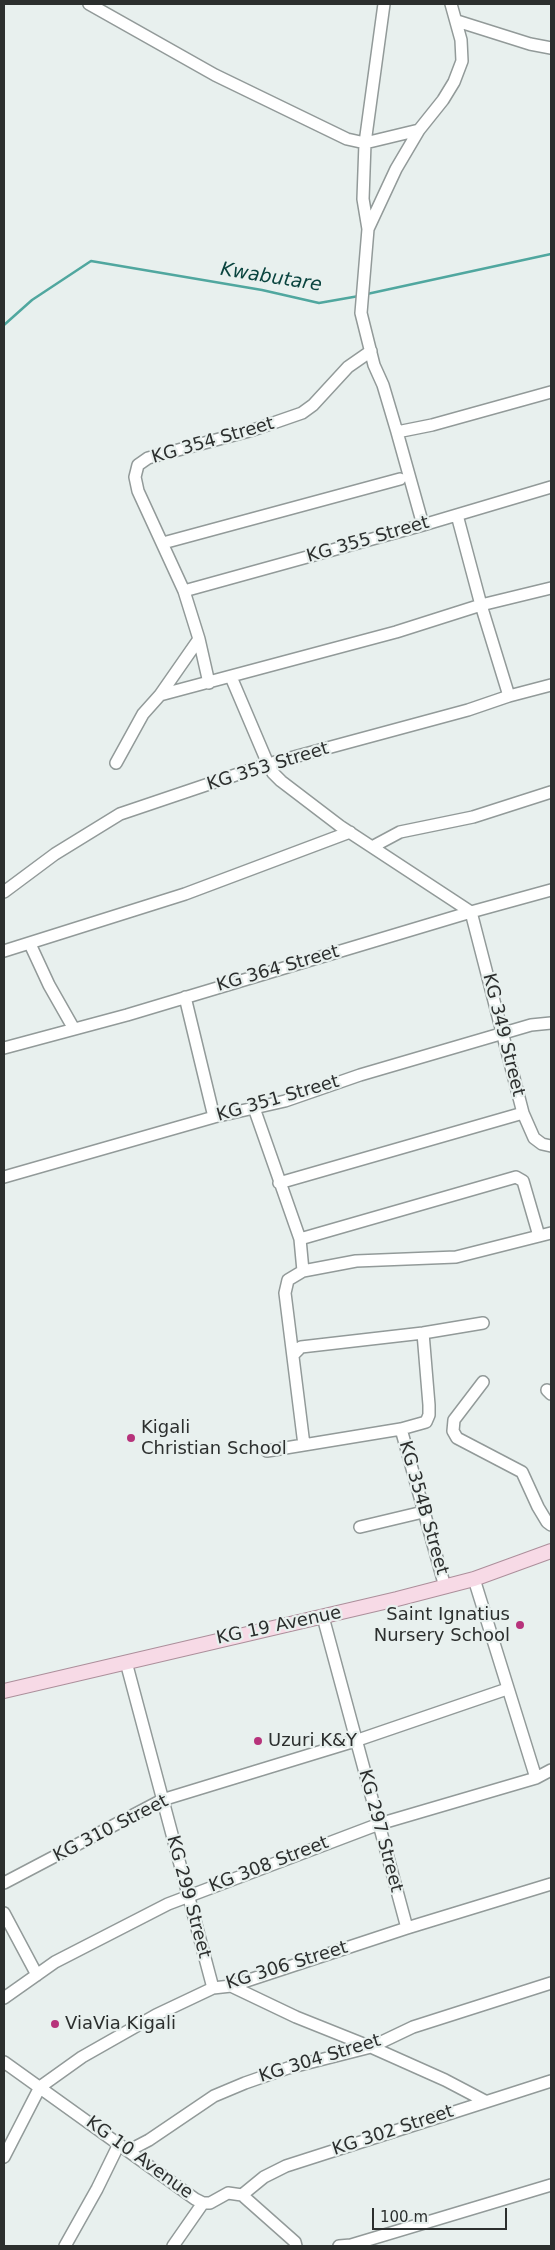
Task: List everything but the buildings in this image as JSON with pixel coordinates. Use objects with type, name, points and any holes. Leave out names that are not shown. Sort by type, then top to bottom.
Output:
[{"type":"main road","name":"KG 19 Avenue","points":[[4,1692],[446,1587],[474,1579],[551,1551]]},
{"type":"street","points":[[89,4],[215,75],[347,139],[365,143],[419,130]]},
{"type":"street","points":[[384,4],[365,143],[362,199],[368,228],[361,313],[423,525]]},
{"type":"street","points":[[368,228],[389,184],[419,130],[443,100],[454,82],[462,61],[461,40],[457,21],[449,4]]},
{"type":"street","points":[[457,21],[530,44],[551,48]]},
{"type":"street","name":"KG 354 Street","points":[[209,683],[199,639],[184,591],[138,491],[135,477],[138,465],[148,458],[253,430],[302,413],[313,405],[348,368],[371,351]]},
{"type":"street","points":[[397,432],[432,425],[551,392]]},
{"type":"street","points":[[162,542],[400,479]]},
{"type":"street","name":"KG 355 Street","points":[[184,591],[423,525],[551,487]]},
{"type":"street","points":[[457,515],[481,605],[509,696]]},
{"type":"street","points":[[160,694],[209,683],[276,662],[396,632],[481,605],[551,588]]},
{"type":"street","points":[[116,763],[143,714],[160,694],[199,639]]},
{"type":"street","points":[[230,677],[273,774],[350,832],[471,912]]},
{"type":"street","name":"KG 353 Street","points":[[4,892],[55,854],[120,814],[268,764],[468,710],[509,696],[551,685]]},
{"type":"street","points":[[372,847],[400,832],[473,817],[551,792]]},
{"type":"street","points":[[4,951],[185,894],[350,832]]},
{"type":"street","name":"KG 364 Street","points":[[4,1048],[551,890]]},
{"type":"street","name":"KG 349 Street","points":[[471,912],[523,1113],[534,1138],[542,1144],[551,1146]]},
{"type":"street","points":[[30,944],[74,1029]]},
{"type":"street","points":[[185,997],[214,1118]]},
{"type":"street","name":"KG 351 Street","points":[[4,1177],[320,1090],[360,1075],[541,1023],[551,1023]]},
{"type":"street","points":[[254,1108],[300,1240],[303,1271]]},
{"type":"street","points":[[280,1182],[523,1113]]},
{"type":"street","points":[[300,1240],[516,1177],[523,1181],[539,1236]]},
{"type":"street","points":[[304,1445],[285,1293],[288,1280],[303,1271],[356,1261],[456,1257],[551,1232]]},
{"type":"street","points":[[294,1354],[301,1347],[423,1333],[483,1323]]},
{"type":"street","points":[[266,1451],[423,1424],[429,1415],[423,1333]]},
{"type":"street","points":[[483,1382],[454,1420],[452,1431],[457,1438],[522,1472],[538,1507],[551,1525]]},
{"type":"street","name":"KG 354B Street","points":[[402,1429],[423,1512],[446,1587]]},
{"type":"street","points":[[360,1527],[423,1512]]},
{"type":"street","points":[[474,1579],[536,1778]]},
{"type":"street","name":"KG 297 Street","points":[[323,1617],[406,1928]]},
{"type":"street","name":"KG 299 Street","points":[[126,1662],[213,1988]]},
{"type":"street","name":"KG 310 Street","points":[[4,1883],[162,1800],[355,1741],[507,1689]]},
{"type":"street","name":"KG 308 Street","points":[[4,1998],[55,1962],[119,1928],[188,1896],[379,1824],[536,1778],[551,1770]]},
{"type":"street","name":"KG 306 Street","points":[[40,2087],[82,2057],[156,2015],[213,1988],[231,1986],[406,1928],[551,1884]]},
{"type":"street","points":[[4,1913],[37,1975]]},
{"type":"street","name":"KG 304 Street","points":[[124,2147],[149,2140],[214,2096],[244,2083],[288,2068],[371,2047],[413,2027],[551,1983]]},
{"type":"street","points":[[231,1986],[296,2017],[371,2047],[445,2080],[485,2101]]},
{"type":"street","name":"KG 10 Avenue","points":[[4,2062],[203,2203],[210,2203],[228,2194],[242,2194]]},
{"type":"street","name":"KG 302 Street","points":[[242,2194],[264,2177],[286,2166],[551,2081]]},
{"type":"street","points":[[4,2157],[40,2087]]},
{"type":"street","points":[[64,2246],[124,2147]]},
{"type":"street","points":[[339,2246],[352,2246],[551,2185]]},
{"type":"street","points":[[242,2194],[295,2242],[296,2246]]},
{"type":"street","points":[[173,2246],[203,2203]]},
{"type":"waterway","name":"Kwabutare","points":[[367,294],[551,254]]},
{"type":"waterway","name":"Kwabutare","points":[[4,325],[32,300],[91,261],[262,290],[319,303],[359,296]]},
{"type":"place","name":"Kigali Christian School","points":[[131,1438]]},
{"type":"place","name":"Saint Ignatius Nursery School","points":[[520,1625]]},
{"type":"place","name":"Uzuri K&Y","points":[[258,1741]]},
{"type":"place","name":"ViaVia Kigali","points":[[55,2024]]}]
